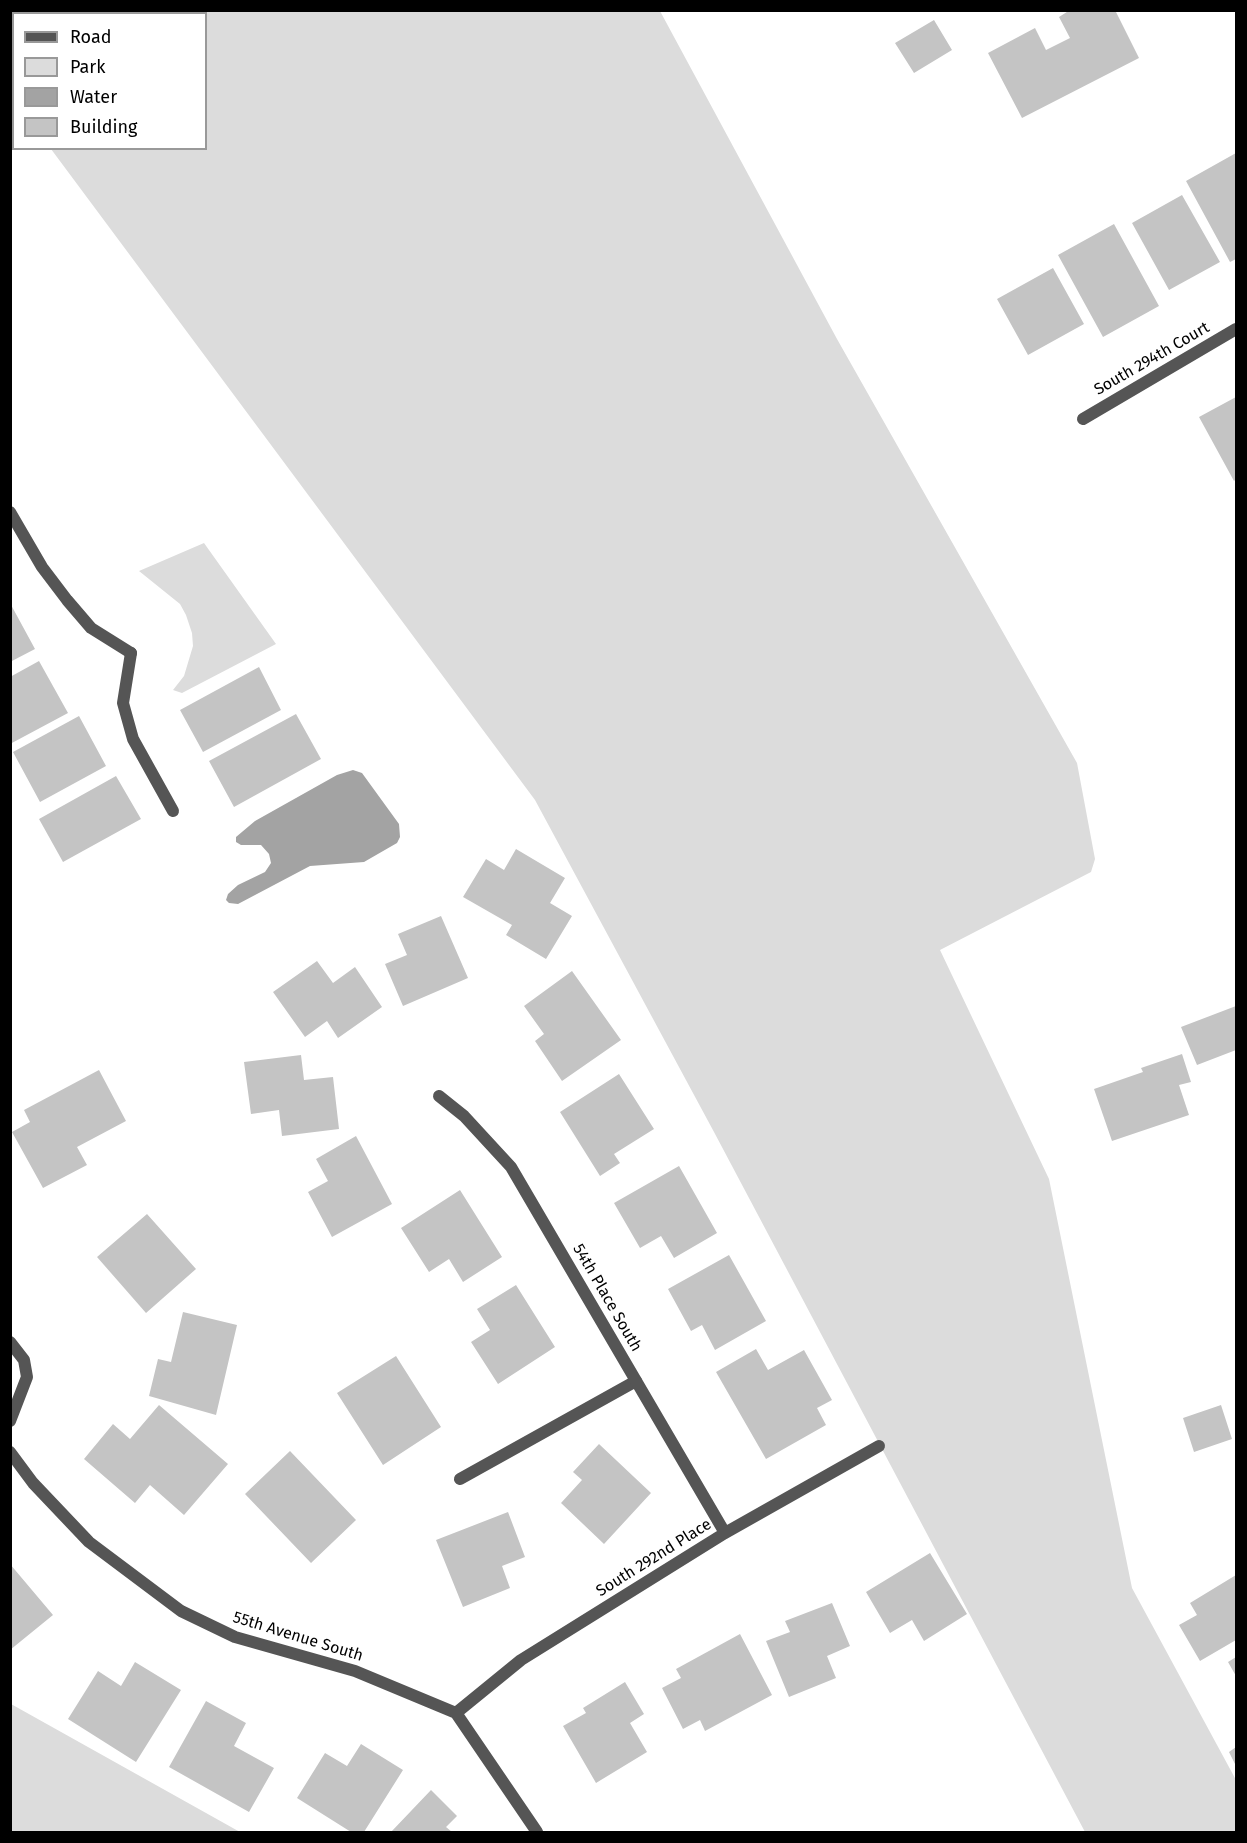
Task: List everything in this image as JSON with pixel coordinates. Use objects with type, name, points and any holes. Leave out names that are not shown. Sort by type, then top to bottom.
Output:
[{"type":"street","name":"South 294th Court","points":[[1083,418],[1236,329]]},
{"type":"street","points":[[10,512],[42,567],[91,628],[131,653],[123,703],[133,740],[173,812]]},
{"type":"street","name":"54th Place South","points":[[440,1096],[464,1116],[511,1167],[724,1533]]},
{"type":"street","points":[[10,1342],[24,1360],[27,1377],[10,1421]]},
{"type":"street","points":[[460,1479],[636,1381]]},
{"type":"street","name":"South 292nd Place","points":[[456,1713],[521,1660],[724,1533],[879,1446]]},
{"type":"street","name":"55th Avenue South","points":[[10,1452],[33,1483],[89,1542],[181,1611],[235,1637],[355,1671],[456,1713]]},
{"type":"street","points":[[456,1713],[537,1833]]},
{"type":"green space","points":[[11,11],[660,11],[837,339],[1077,763],[1095,859],[1091,872],[940,950],[1049,1179],[1132,1588],[1236,1780],[1236,1832],[1085,1832],[714,1132],[535,800],[52,150],[207,150],[207,12],[12,12],[12,96]]},
{"type":"green space","points":[[204,543],[276,644],[182,693],[173,690],[184,676],[193,646],[192,633],[186,615],[180,604],[139,571]]},
{"type":"green space","points":[[11,1704],[240,1832],[11,1832]]},
{"type":"water","points":[[353,770],[362,773],[399,824],[400,837],[397,843],[364,862],[310,866],[238,904],[229,903],[226,900],[228,894],[238,885],[265,872],[271,863],[269,854],[261,845],[241,845],[236,842],[236,837],[255,821],[337,775]]},
{"type":"building","points":[[1070,10],[1115,10],[1139,58],[1022,118],[988,53],[1035,28],[1046,50],[1070,38],[1059,17]]},
{"type":"building","points":[[934,20],[952,50],[914,73],[895,43]]},
{"type":"building","points":[[1236,153],[1236,259],[1230,262],[1186,181]]},
{"type":"building","points":[[1182,195],[1220,262],[1169,290],[1132,223]]},
{"type":"building","points":[[1114,224],[1159,306],[1103,337],[1058,255]]},
{"type":"building","points":[[1053,268],[1084,324],[1028,355],[997,299]]},
{"type":"building","points":[[1236,397],[1236,479],[1234,481],[1199,417]]},
{"type":"building","points":[[10,603],[35,649],[10,662]]},
{"type":"building","points":[[39,661],[68,713],[10,744],[10,677]]},
{"type":"building","points":[[259,667],[281,710],[203,752],[180,710]]},
{"type":"building","points":[[296,714],[321,759],[234,807],[209,761]]},
{"type":"building","points":[[79,716],[106,766],[40,802],[13,752]]},
{"type":"building","points":[[116,776],[141,819],[63,862],[39,819]]},
{"type":"building","points":[[516,849],[565,878],[550,903],[572,916],[546,959],[506,935],[512,925],[463,897],[486,859],[504,870]]},
{"type":"building","points":[[441,916],[468,978],[403,1006],[385,964],[407,955],[398,934]]},
{"type":"building","points":[[317,961],[333,983],[355,967],[382,1007],[338,1038],[327,1021],[305,1037],[273,992]]},
{"type":"building","points":[[572,971],[621,1040],[562,1081],[535,1041],[544,1034],[524,1006]]},
{"type":"building","points":[[1236,1006],[1236,1050],[1197,1065],[1181,1027]]},
{"type":"building","points":[[1182,1054],[1191,1082],[1179,1085],[1189,1115],[1112,1141],[1094,1089],[1143,1072],[1141,1068]]},
{"type":"building","points":[[301,1055],[304,1080],[333,1077],[339,1129],[282,1136],[279,1110],[251,1114],[244,1062]]},
{"type":"building","points":[[99,1070],[126,1121],[77,1147],[87,1165],[43,1188],[12,1132],[30,1122],[24,1110]]},
{"type":"building","points":[[619,1074],[654,1129],[614,1154],[620,1163],[600,1176],[560,1112]]},
{"type":"building","points":[[356,1136],[392,1204],[332,1237],[308,1192],[328,1181],[316,1159]]},
{"type":"building","points":[[679,1166],[717,1233],[674,1258],[661,1236],[640,1248],[614,1203]]},
{"type":"building","points":[[460,1190],[502,1257],[463,1282],[449,1259],[429,1272],[401,1228]]},
{"type":"building","points":[[147,1214],[196,1269],[146,1313],[97,1257]]},
{"type":"building","points":[[729,1255],[766,1321],[715,1350],[702,1325],[691,1331],[668,1289]]},
{"type":"building","points":[[516,1285],[555,1347],[498,1384],[471,1342],[490,1330],[477,1309]]},
{"type":"building","points":[[183,1312],[237,1325],[216,1415],[149,1396],[158,1359],[171,1362]]},
{"type":"building","points":[[756,1349],[768,1370],[804,1350],[832,1400],[817,1408],[826,1425],[766,1459],[716,1372]]},
{"type":"building","points":[[396,1356],[441,1427],[383,1465],[337,1393]]},
{"type":"building","points":[[159,1405],[228,1464],[184,1515],[150,1485],[135,1503],[84,1459],[113,1424],[130,1439]]},
{"type":"building","points":[[1221,1405],[1232,1439],[1194,1452],[1183,1418]]},
{"type":"building","points":[[599,1444],[651,1493],[604,1544],[561,1503],[582,1480],[573,1472]]},
{"type":"building","points":[[290,1451],[356,1520],[311,1563],[245,1494]]},
{"type":"building","points":[[508,1512],[525,1557],[502,1566],[510,1588],[463,1607],[436,1540]]},
{"type":"building","points":[[930,1553],[967,1614],[924,1641],[912,1620],[890,1633],[866,1592]]},
{"type":"building","points":[[10,1564],[53,1615],[10,1650]]},
{"type":"building","points":[[1236,1575],[1236,1640],[1200,1661],[1179,1625],[1197,1615],[1190,1603]]},
{"type":"building","points":[[832,1603],[850,1646],[827,1656],[836,1678],[789,1697],[766,1641],[790,1632],[785,1621]]},
{"type":"building","points":[[740,1634],[772,1695],[705,1731],[700,1720],[683,1729],[662,1688],[681,1678],[676,1669]]},
{"type":"building","points":[[1236,1657],[1236,1676],[1228,1662]]},
{"type":"building","points":[[135,1662],[181,1690],[136,1762],[68,1719],[98,1671],[121,1686]]},
{"type":"building","points":[[625,1682],[644,1714],[630,1723],[647,1752],[596,1783],[563,1726],[586,1713],[583,1708]]},
{"type":"building","points":[[206,1701],[246,1723],[234,1746],[274,1768],[249,1812],[169,1767]]},
{"type":"building","points":[[361,1744],[403,1770],[364,1832],[351,1832],[297,1798],[325,1753],[347,1766]]},
{"type":"building","points":[[1236,1747],[1236,1766],[1229,1752]]},
{"type":"building","points":[[431,1790],[457,1816],[446,1827],[452,1832],[391,1832]]}]
